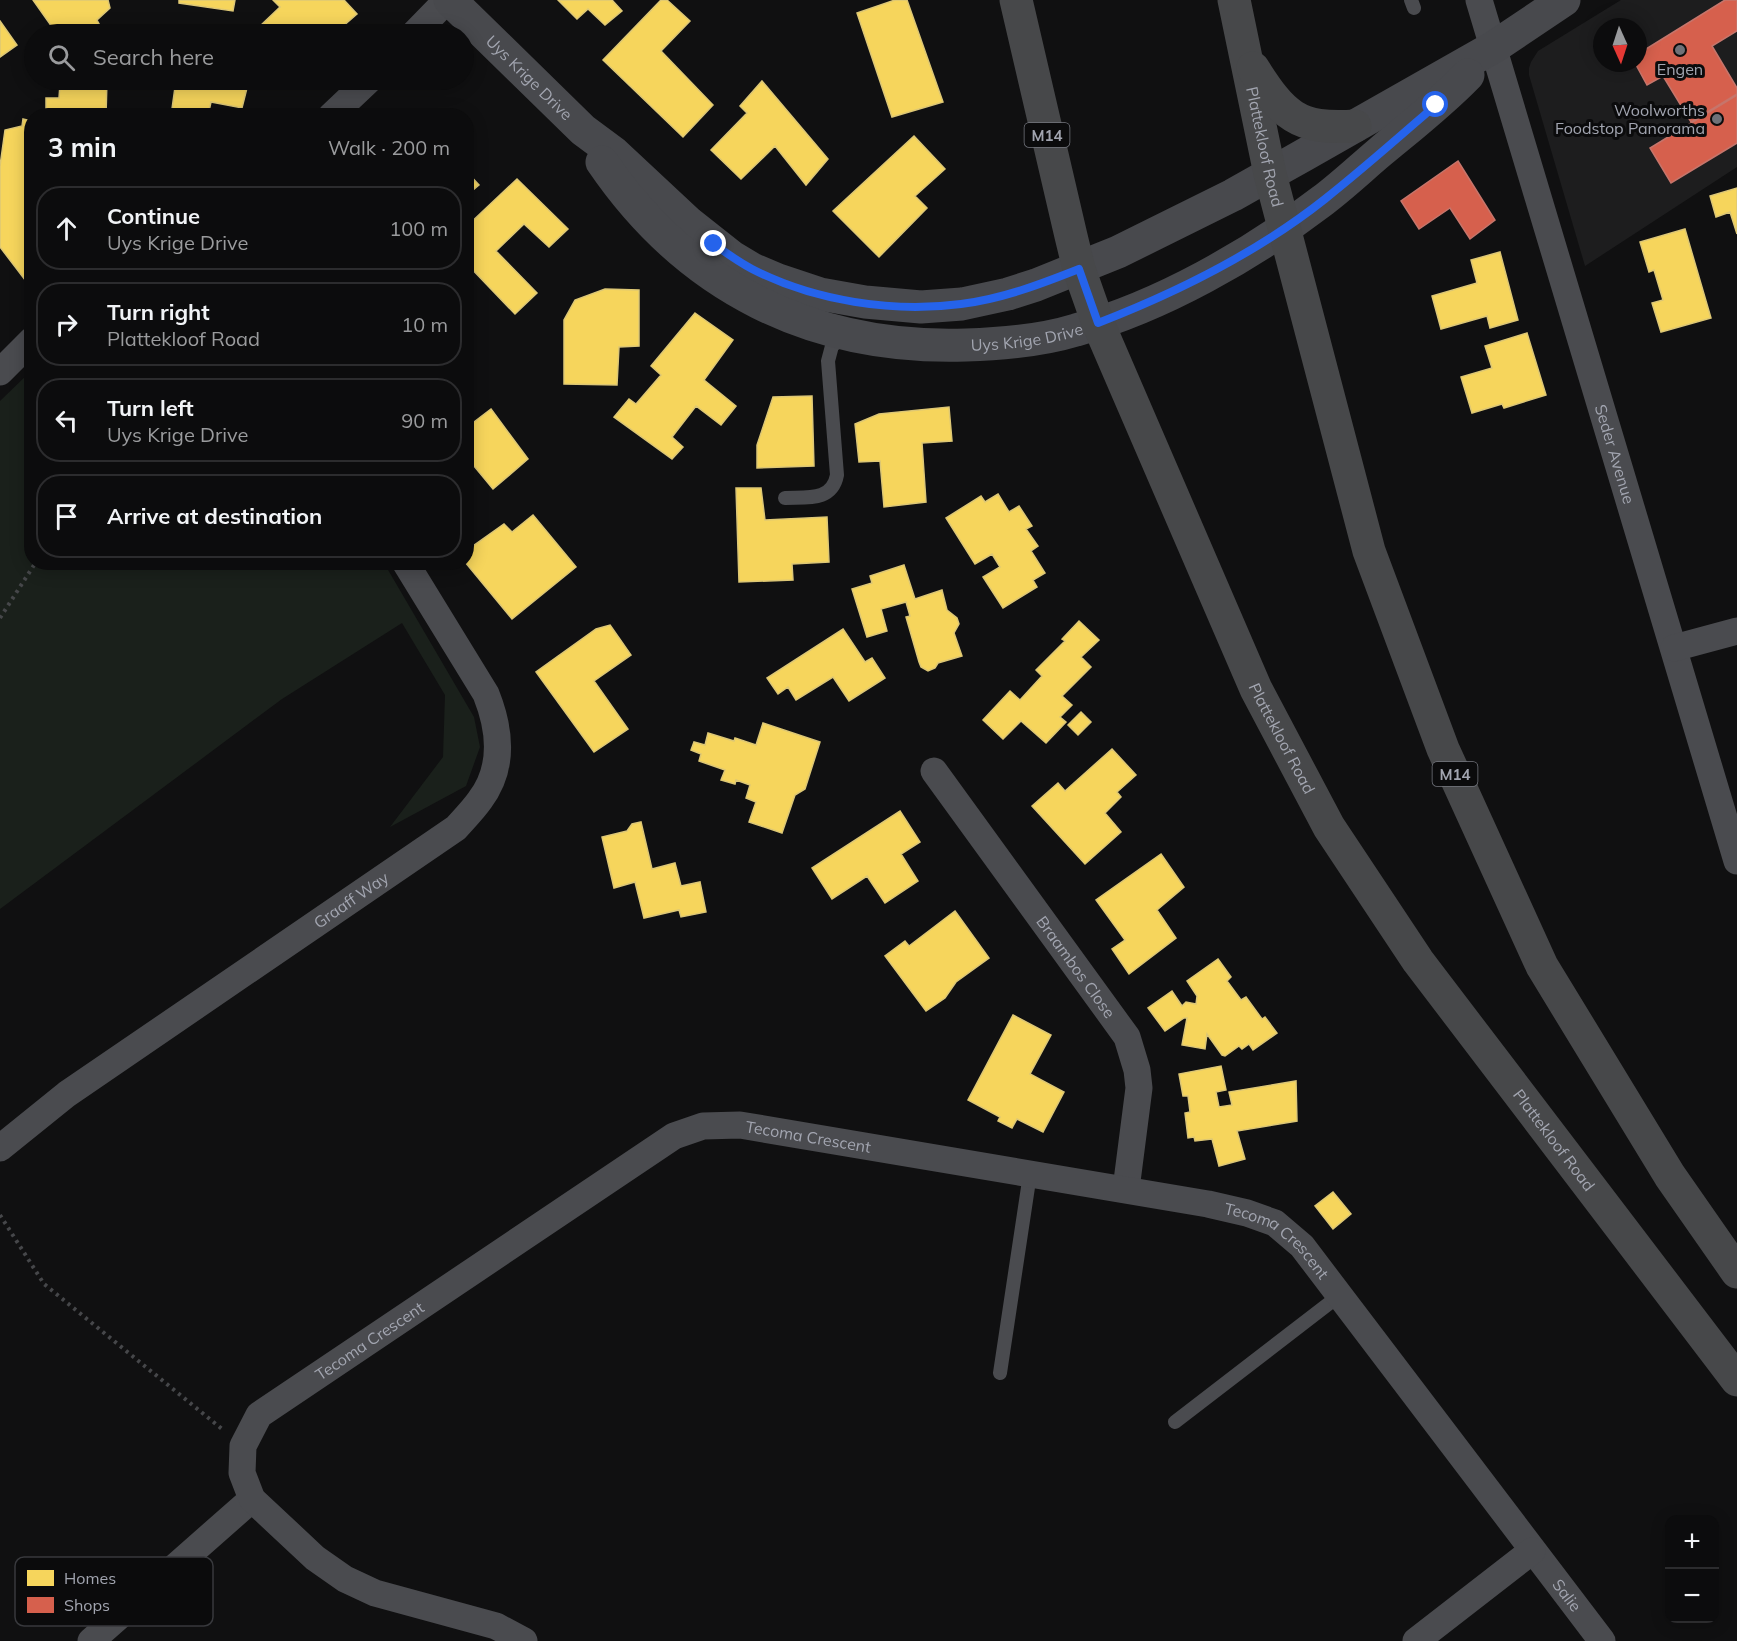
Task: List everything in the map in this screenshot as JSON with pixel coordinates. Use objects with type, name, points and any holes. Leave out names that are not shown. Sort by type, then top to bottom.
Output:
[{"type":"main road","name":"Plattekloof Road","points":[[1016,0],[1079,269],[1098,323],[1256,689],[1329,828],[1418,961],[1737,1380]]},
{"type":"main road","name":"Plattekloof Road","points":[[1234,0],[1269,174],[1369,551],[1443,749],[1542,966],[1670,1176],[1737,1272]]},
{"type":"main road","points":[[1246,56],[1275,101],[1294,118],[1319,126],[1355,126]]},
{"type":"street","points":[[424,24],[449,0]]},
{"type":"street","name":"Uys Krige Drive","points":[[449,0],[474,24]]},
{"type":"street","name":"Seder Avenue","points":[[1479,0],[1737,861]]},
{"type":"street","name":"Uys Krige Drive","points":[[474,24],[583,130],[614,153],[688,223],[752,269],[809,291],[865,302],[902,306],[941,306],[1008,294],[1079,269],[1158,233],[1269,174],[1494,47],[1564,0]]},
{"type":"street","name":"Uys Krige Drive","points":[[583,130],[608,171],[672,242],[706,272],[782,315],[848,334],[921,344],[976,344],[1048,338],[1143,306],[1206,275],[1284,228],[1325,199],[1436,105],[1494,47]]},
{"type":"street","points":[[339,108],[358,90]]},
{"type":"street","points":[[0,372],[24,348]]},
{"type":"street","name":"Graaff Way","points":[[0,1148],[68,1094],[456,828],[481,799],[492,779],[497,754],[499,736],[495,716],[486,694],[410,570]]},
{"type":"street","points":[[1674,648],[1737,631]]},
{"type":"street","name":"Braambos Close","points":[[934,771],[1127,1037],[1137,1070],[1139,1088],[1126,1189]]},
{"type":"street","name":"Tecoma Crescent","points":[[524,1641],[496,1626],[375,1593],[345,1579],[315,1558],[252,1499],[242,1473],[243,1446],[259,1415],[674,1136],[703,1126],[740,1125],[1126,1189],[1237,1210],[1275,1223],[1302,1246],[1532,1551]]},
{"type":"street","points":[[186,1557],[252,1499]]},
{"type":"street","points":[[1416,1641],[1532,1551]]},
{"type":"street","name":"Salie","points":[[1532,1551],[1602,1641]]},
{"type":"street","points":[[91,1641],[108,1626]]},
{"type":"lane","points":[[785,498],[821,496],[832,490],[835,484],[837,476],[828,361],[832,346],[848,334]]},
{"type":"lane","points":[[1000,1373],[1030,1174]]},
{"type":"lane","points":[[1174,1422],[1340,1295]]},
{"type":"path","points":[[0,618],[31,570]]},
{"type":"path","points":[[0,1215],[44,1284],[243,1446]]},
{"type":"shaded area","points":[[1621,0],[1737,0],[1737,167],[1585,266],[1529,75],[1531,62],[1538,51]]},
{"type":"shaded area","points":[[24,378],[24,570],[388,570],[474,717],[480,747],[466,786],[390,827],[443,757],[445,695],[402,623],[282,699],[0,909],[0,401]]},
{"type":"building: Homes","points":[[33,0],[108,0],[110,8],[97,20],[99,24],[50,24]]},
{"type":"building: Homes","points":[[179,0],[235,0],[233,11],[179,3]]},
{"type":"building: Homes","points":[[273,0],[344,0],[357,14],[346,24],[262,24],[280,7]]},
{"type":"building: Homes","points":[[558,0],[612,0],[622,11],[605,25],[588,9],[577,19]]},
{"type":"building: Homes","points":[[661,0],[667,0],[690,21],[661,51],[713,105],[683,137],[603,60]]},
{"type":"building: Homes","points":[[895,0],[907,0],[943,102],[892,117],[857,13]]},
{"type":"building: Homes","points":[[0,21],[17,45],[0,57]]},
{"type":"building: Homes","points":[[762,81],[828,159],[806,185],[775,146],[741,179],[711,150],[747,113],[740,106]]},
{"type":"building: Homes","points":[[60,90],[107,90],[106,108],[46,108],[46,98],[59,98]]},
{"type":"building: Homes","points":[[175,90],[246,90],[242,108],[211,102],[210,108],[172,108]]},
{"type":"building: Homes","points":[[23,119],[24,278],[0,247],[0,166],[5,130],[22,126]]},
{"type":"building: Homes","points":[[914,136],[945,169],[915,196],[927,208],[879,257],[833,211]]},
{"type":"building: Homes","points":[[517,179],[568,229],[549,247],[524,224],[496,251],[537,293],[515,314],[474,271],[474,219]]},
{"type":"building: Homes","points":[[474,180],[479,185],[474,189]]},
{"type":"building: Homes","points":[[1737,188],[1737,234],[1730,212],[1716,217],[1710,196]]},
{"type":"building: Homes","points":[[1685,229],[1711,318],[1661,332],[1652,303],[1663,300],[1654,270],[1649,272],[1640,242]]},
{"type":"building: Homes","points":[[1500,252],[1518,320],[1490,328],[1487,316],[1441,329],[1432,296],[1477,283],[1471,260]]},
{"type":"building: Homes","points":[[605,289],[639,290],[639,346],[619,347],[617,385],[564,384],[564,320],[575,300]]},
{"type":"building: Homes","points":[[695,313],[733,340],[704,380],[736,406],[721,425],[696,406],[672,437],[683,447],[672,459],[614,417],[629,399],[636,404],[661,375],[651,366]]},
{"type":"building: Homes","points":[[1527,333],[1546,395],[1504,408],[1502,404],[1472,413],[1461,377],[1492,368],[1485,346]]},
{"type":"building: Homes","points":[[812,396],[814,466],[757,468],[757,445],[773,397]]},
{"type":"building: Homes","points":[[949,407],[952,441],[922,443],[926,502],[884,507],[880,461],[859,462],[855,424],[879,414]]},
{"type":"building: Homes","points":[[491,409],[528,459],[493,489],[474,466],[474,422]]},
{"type":"building: Homes","points":[[736,488],[761,488],[765,520],[827,517],[829,562],[792,564],[793,580],[739,582]]},
{"type":"building: Homes","points":[[998,494],[1009,512],[1019,506],[1032,526],[1026,529],[1038,546],[1031,551],[1045,573],[1033,580],[1037,587],[1003,608],[983,577],[1000,567],[992,554],[975,564],[946,518],[981,496],[985,502]]},
{"type":"building: Homes","points":[[533,515],[576,567],[512,619],[472,570],[474,570],[474,545],[504,524],[512,532]]},
{"type":"building: Homes","points":[[904,565],[915,599],[942,590],[947,610],[957,618],[959,624],[954,633],[962,656],[938,663],[935,668],[928,671],[921,667],[919,662],[906,617],[910,616],[906,602],[881,609],[887,631],[867,637],[852,589],[872,583],[870,576]]},
{"type":"building: Homes","points":[[1079,621],[1099,640],[1081,657],[1091,667],[1062,696],[1072,705],[1060,717],[1066,722],[1046,743],[1021,721],[1003,739],[983,720],[1010,691],[1020,700],[1042,676],[1036,670],[1065,641],[1062,639]]},
{"type":"building: Homes","points":[[610,625],[631,655],[594,681],[628,729],[594,752],[536,672],[596,629]]},
{"type":"building: Homes","points":[[843,629],[865,662],[872,658],[885,678],[849,701],[833,677],[796,700],[788,687],[778,694],[767,678]]},
{"type":"building: Homes","points":[[1081,712],[1091,722],[1078,735],[1068,725]]},
{"type":"building: Homes","points":[[763,723],[820,742],[805,789],[795,795],[782,833],[749,822],[756,802],[746,798],[750,785],[736,780],[735,784],[721,780],[725,770],[699,761],[701,754],[691,750],[694,742],[705,745],[708,733],[756,745]]},
{"type":"building: Homes","points":[[1112,749],[1136,775],[1117,792],[1121,797],[1105,813],[1121,832],[1085,864],[1032,806],[1058,783],[1065,791]]},
{"type":"building: Homes","points":[[900,811],[920,842],[901,854],[918,881],[885,903],[867,876],[832,899],[812,868]]},
{"type":"building: Homes","points":[[641,822],[652,869],[675,863],[681,886],[700,882],[706,912],[681,917],[679,910],[644,918],[635,882],[614,888],[602,837],[627,831],[632,824]]},
{"type":"building: Homes","points":[[1161,854],[1184,887],[1157,910],[1176,938],[1129,974],[1112,949],[1125,940],[1096,900]]},
{"type":"building: Homes","points":[[955,911],[989,958],[956,982],[945,998],[926,1011],[885,956],[905,941],[909,946]]},
{"type":"building: Homes","points":[[1218,959],[1231,977],[1227,981],[1241,1000],[1246,997],[1262,1019],[1265,1017],[1277,1033],[1253,1050],[1249,1044],[1242,1049],[1239,1046],[1225,1056],[1222,1055],[1207,1034],[1205,1049],[1182,1045],[1187,1018],[1165,1031],[1148,1008],[1172,991],[1182,1006],[1186,1002],[1196,1004],[1197,996],[1187,981]]},
{"type":"building: Homes","points":[[1013,1015],[1051,1035],[1030,1074],[1064,1092],[1043,1132],[1017,1119],[1012,1128],[998,1121],[1000,1117],[968,1100]]},
{"type":"building: Homes","points":[[1221,1066],[1226,1090],[1216,1092],[1219,1107],[1232,1105],[1229,1092],[1296,1081],[1297,1121],[1237,1131],[1245,1159],[1219,1166],[1212,1139],[1195,1141],[1194,1137],[1188,1138],[1185,1113],[1190,1112],[1188,1096],[1183,1096],[1179,1074]]},
{"type":"building: Homes","points":[[1333,1192],[1351,1214],[1333,1229],[1315,1206]]},
{"type":"building: Shops","points":[[1725,0],[1737,0],[1737,31],[1712,46],[1737,88],[1737,94],[1691,122],[1663,76],[1647,85],[1640,72],[1647,72],[1647,48]]},
{"type":"building: Shops","name":"Woolworths Foodstop Panorama","points":[[1737,95],[1737,143],[1671,183],[1650,148]]},
{"type":"building: Shops","points":[[1458,161],[1495,220],[1470,239],[1450,208],[1419,229],[1401,201]]},
{"type":"place","name":"Engen","points":[[1680,50]]},
{"type":"place","name":"Woolworths Foodstop Panorama","points":[[1717,119]]},
{"type":"route","points":[[714,244],[752,269],[798,287],[820,294],[902,306],[941,306],[982,300],[1008,294],[1079,269],[1098,323],[1143,306],[1206,275],[1284,228],[1325,199],[1436,105]]}]
